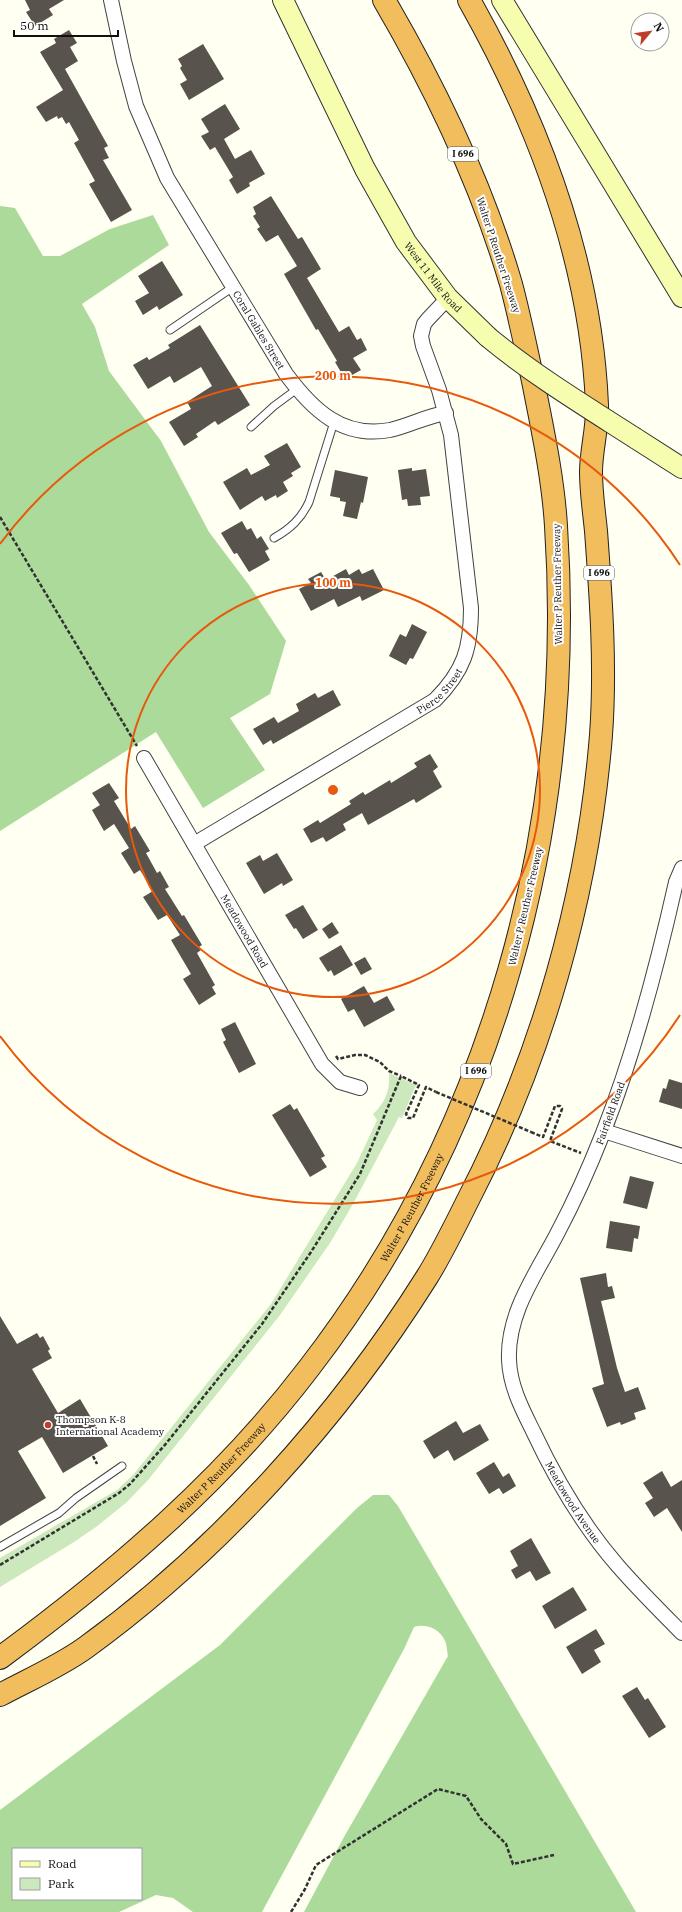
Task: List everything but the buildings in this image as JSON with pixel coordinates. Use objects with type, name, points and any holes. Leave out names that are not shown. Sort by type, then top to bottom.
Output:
[{"type":"highway","name":"Walter P Reuther Freeway","points":[[0,1658],[130,1557],[206,1487],[277,1408],[341,1325],[404,1225],[458,1116],[503,995],[530,894],[547,801],[556,716],[558,617],[556,526],[552,481],[520,317],[501,255],[470,172],[443,111],[384,0]]},
{"type":"highway","name":"I 696","points":[[0,1695],[82,1651],[179,1570],[219,1534],[263,1489],[336,1403],[371,1358],[427,1276],[480,1178],[521,1084],[554,986],[580,886],[596,783],[601,731],[601,602],[591,470],[598,410],[591,343],[581,285],[570,238],[556,190],[530,121],[497,52],[469,0]]},
{"type":"main road","name":"West 11 Mile Road","points":[[283,0],[365,169],[393,221],[422,265],[448,298],[488,337],[535,372],[682,468]]},
{"type":"main road","points":[[502,0],[682,297]]},
{"type":"main road","points":[[639,441],[682,459]]},
{"type":"street","name":"Coral Gables Street","points":[[111,0],[124,61],[136,106],[167,178],[233,288],[286,374],[297,389],[310,404],[334,422],[350,428],[373,432],[405,426],[431,416],[446,413]]},
{"type":"street","points":[[446,413],[423,346],[422,336],[424,324],[428,318],[448,298]]},
{"type":"street","name":"Pierce Street","points":[[194,844],[430,704],[446,689],[457,674],[466,656],[471,634],[471,608],[455,463],[446,413]]},
{"type":"street","name":"Meadowood Road","points":[[144,758],[322,1064],[340,1082],[360,1088]]},
{"type":"street","name":"Fairfield Road","points":[[510,1347],[512,1330],[521,1302],[572,1205],[604,1131],[646,1005],[676,882],[682,868]]},
{"type":"street","points":[[604,1131],[682,1156]]},
{"type":"street","name":"Meadowood Avenue","points":[[510,1347],[509,1361],[515,1390],[535,1436],[562,1484],[582,1517],[617,1565],[682,1633]]},
{"type":"lane","points":[[170,330],[233,288]]},
{"type":"lane","points":[[251,427],[274,406],[297,389]]},
{"type":"lane","points":[[274,538],[287,530],[304,513],[309,502],[334,422]]},
{"type":"lane","points":[[0,1547],[59,1513],[76,1498],[122,1466]]},
{"type":"path","points":[[0,517],[144,758]]},
{"type":"path","points":[[336,1056],[338,1059],[342,1059],[355,1055],[365,1055],[380,1062],[389,1071],[419,1085],[406,1114],[408,1118],[413,1118],[426,1087],[542,1137],[555,1106],[560,1106],[562,1109],[550,1141],[583,1153]]},
{"type":"path","points":[[0,1565],[119,1493],[130,1484],[164,1446],[262,1324],[311,1252],[360,1174],[401,1076]]},
{"type":"path","points":[[93,1456],[97,1464]]},
{"type":"path","points":[[291,1912],[306,1889],[316,1865],[438,1789],[466,1796],[481,1819],[506,1844],[513,1864],[554,1855]]},
{"type":"green space","points":[[0,206],[15,208],[43,256],[60,256],[110,229],[153,215],[169,245],[82,304],[95,327],[109,371],[161,441],[209,532],[249,585],[286,641],[270,694],[230,718],[265,770],[203,808],[156,732],[0,831]]},
{"type":"green space","points":[[389,1073],[416,1085],[402,1118],[399,1117],[353,1204],[330,1243],[280,1315],[148,1480],[127,1502],[96,1527],[74,1542],[0,1587],[0,1558],[117,1490],[133,1475],[271,1304],[357,1163],[377,1120],[373,1114],[381,1105],[388,1090]]},
{"type":"green space","points":[[373,1495],[389,1495],[398,1506],[636,1912],[304,1912],[344,1837],[448,1656],[445,1641],[440,1633],[432,1628],[419,1626],[414,1627],[404,1649],[262,1912],[193,1912],[173,1898],[156,1895],[119,1912],[0,1912],[0,1810],[220,1645],[357,1508]]},
{"type":"place","name":"Thompson K-8 International Academy","points":[[48,1425]]}]
